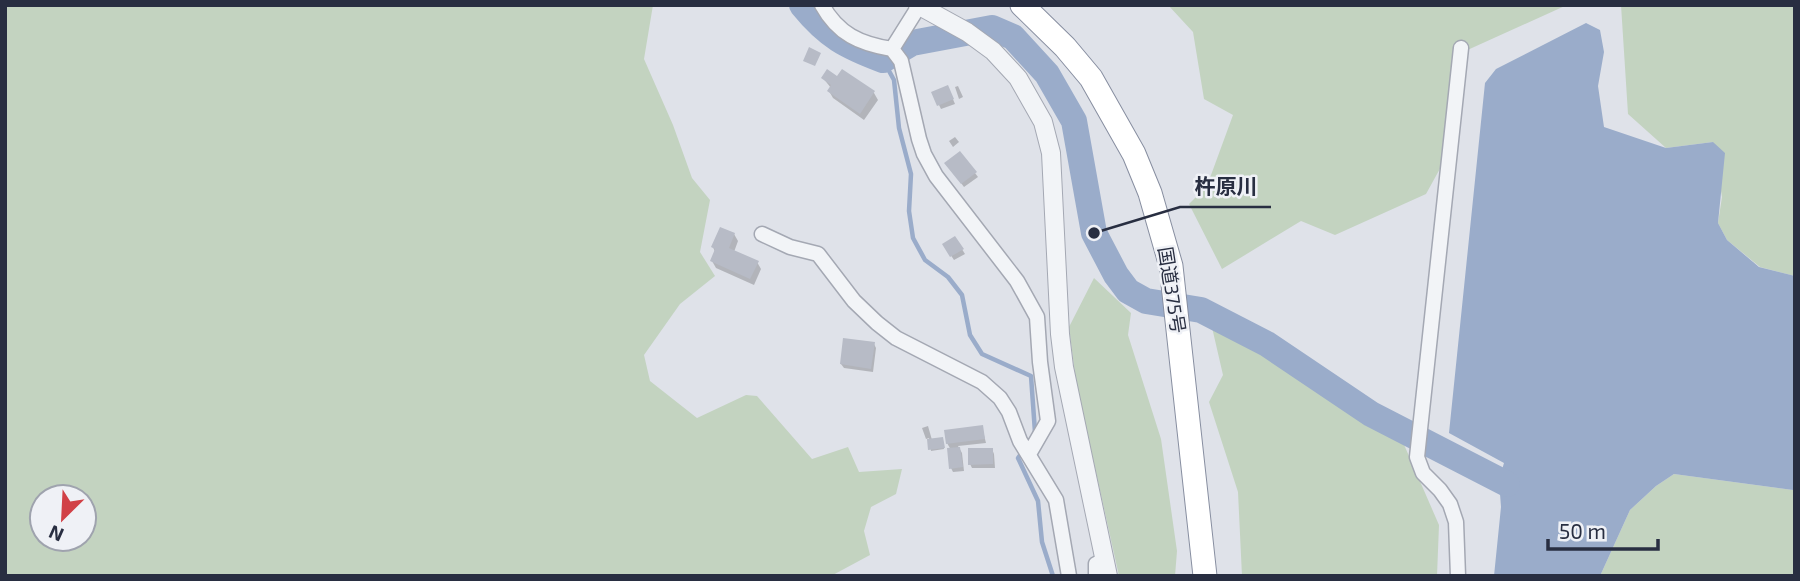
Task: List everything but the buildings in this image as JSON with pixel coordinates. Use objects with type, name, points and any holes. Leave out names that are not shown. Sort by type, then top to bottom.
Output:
[{"type":"highway","name":"国道375号","points":[[1022,5],[1065,47],[1091,78],[1112,112],[1150,193],[1171,266],[1205,576]]},
{"type":"street","points":[[822,5],[841,31],[875,46],[892,48],[901,61],[924,155],[936,176],[1017,281],[1037,317],[1048,421],[1029,454]]},
{"type":"street","points":[[892,48],[918,6],[967,32],[993,51],[1018,78],[1043,122],[1051,153],[1064,367],[1103,570]]},
{"type":"street","points":[[1458,576],[1456,522],[1450,503],[1423,473],[1418,457],[1461,48]]},
{"type":"street","points":[[762,234],[790,247],[818,254],[854,301],[877,323],[896,338],[982,382],[1005,405],[1020,441],[1056,500],[1069,576]]},
{"type":"green space","points":[[5,5],[653,5],[644,59],[673,125],[692,178],[710,200],[700,252],[715,276],[680,304],[644,355],[650,381],[697,418],[746,395],[757,396],[812,459],[848,447],[859,472],[902,469],[896,494],[871,507],[864,531],[870,555],[831,576],[5,576]]},
{"type":"green space","points":[[1168,5],[1567,5],[1452,57],[1442,165],[1426,194],[1335,235],[1301,221],[1222,269],[1189,204],[1207,186],[1233,115],[1204,99],[1193,32]]},
{"type":"green space","points":[[1621,5],[1795,5],[1795,276],[1760,267],[1727,240],[1718,223],[1722,197],[1713,142],[1666,148],[1628,114]]},
{"type":"green space","points":[[1094,278],[1131,313],[1128,335],[1161,439],[1177,551],[1175,576],[1119,576],[1076,382],[1069,327]]},
{"type":"green space","points":[[1211,323],[1402,440],[1439,525],[1437,576],[1242,576],[1238,492],[1209,402],[1223,375]]},
{"type":"green space","points":[[1795,465],[1795,576],[1600,576],[1630,510],[1656,486],[1674,474],[1793,490]]},
{"type":"water","points":[[1586,23],[1600,30],[1604,52],[1598,86],[1604,127],[1666,148],[1713,142],[1725,153],[1718,223],[1727,240],[1759,267],[1795,276],[1793,490],[1674,474],[1656,486],[1630,510],[1600,576],[1494,576],[1501,507],[1499,480],[1504,463],[1449,433],[1485,83],[1496,69]]},
{"type":"waterway","points":[[802,5],[820,25],[838,39],[883,60],[912,43],[992,28],[1013,37],[1047,74],[1074,121],[1094,233],[1116,275],[1128,291],[1146,301],[1201,310],[1267,344],[1371,414],[1507,484]]},
{"type":"waterway","points":[[883,60],[894,80],[899,128],[911,174],[909,211],[913,238],[925,260],[948,277],[962,295],[970,335],[982,354],[1031,376],[1035,432]]},
{"type":"waterway","points":[[1023,451],[1018,458],[1038,501],[1042,542],[1053,576]]},
{"type":"place","name":"杵原川","points":[[1094,233]]}]
